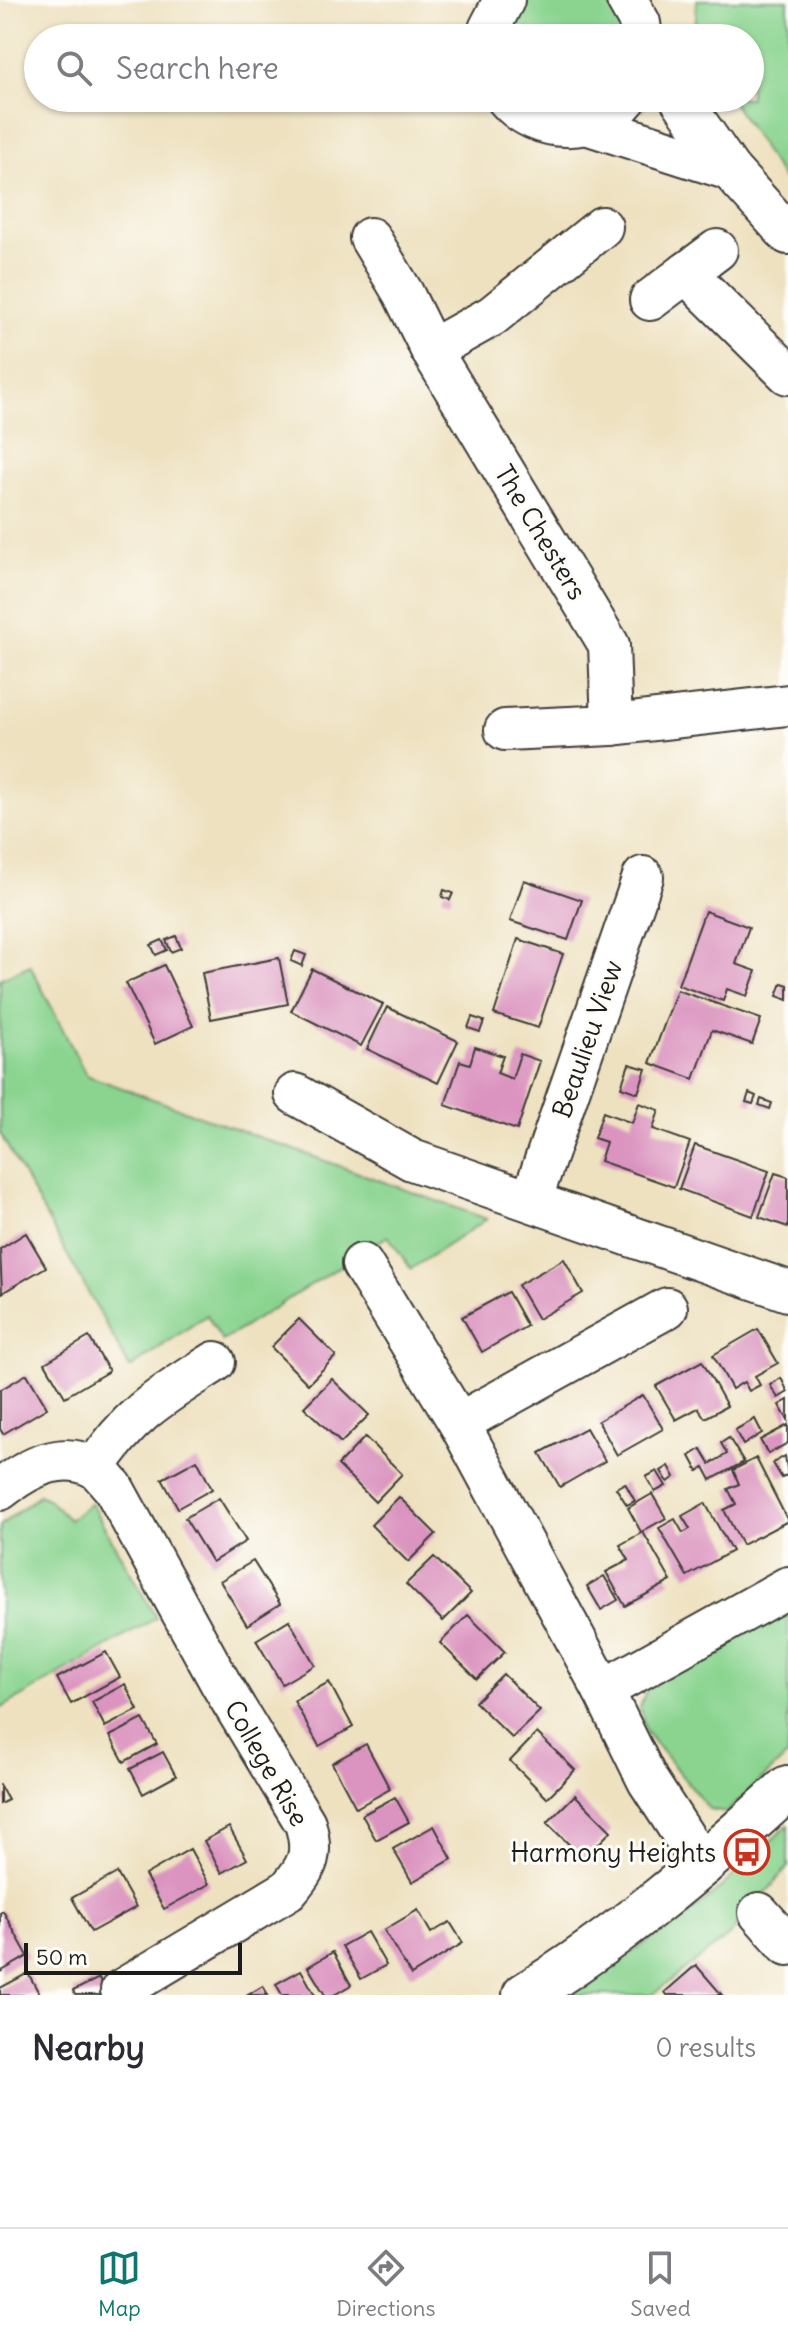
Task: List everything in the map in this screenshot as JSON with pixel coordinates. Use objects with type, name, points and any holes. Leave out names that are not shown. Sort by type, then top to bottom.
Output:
[{"type":"main road","points":[[525,1995],[555,1977],[703,1866],[788,1788]]},
{"type":"street","points":[[492,24],[504,0]]},
{"type":"street","points":[[627,0],[640,24]]},
{"type":"street","points":[[520,112],[551,126],[574,127],[603,118],[610,112]]},
{"type":"street","points":[[690,112],[730,170],[788,234]]},
{"type":"street","points":[[586,124],[730,170]]},
{"type":"street","points":[[431,350],[492,316],[602,227]]},
{"type":"street","name":"The Chesters","points":[[370,238],[403,293],[431,350],[609,645],[612,725]]},
{"type":"street","points":[[650,300],[702,262],[788,374]]},
{"type":"street","points":[[505,730],[612,725],[788,705]]},
{"type":"street","name":"Beaulieu View","points":[[531,1201],[643,877]]},
{"type":"street","points":[[295,1094],[412,1160],[788,1291]]},
{"type":"street","points":[[362,1264],[459,1423],[603,1690],[648,1781],[703,1866]]},
{"type":"street","points":[[459,1423],[667,1308]]},
{"type":"street","points":[[0,1490],[18,1476],[50,1462],[70,1461],[95,1468],[113,1440],[142,1410],[215,1362]]},
{"type":"street","name":"College Rise","points":[[95,1468],[113,1487],[221,1684],[305,1823],[312,1846],[304,1870],[288,1890],[121,1990]]},
{"type":"street","points":[[603,1690],[788,1587]]},
{"type":"street","points":[[759,1913],[788,1945]]},
{"type":"green space","points":[[524,0],[608,0],[621,24],[510,24]]},
{"type":"green space","points":[[697,0],[788,0],[788,187],[739,112],[764,112],[764,24],[696,24]]},
{"type":"green space","points":[[30,965],[86,1075],[487,1219],[411,1269],[388,1236],[222,1341],[207,1315],[130,1368],[0,1133],[0,979]]},
{"type":"green space","points":[[39,1495],[49,1500],[69,1520],[91,1503],[156,1618],[0,1709],[0,1526]]},
{"type":"green space","points":[[788,1603],[788,1755],[727,1812],[709,1809],[646,1732],[640,1707],[650,1679]]},
{"type":"green space","points":[[788,1825],[788,1867],[729,1936],[652,1995],[570,1995],[706,1901]]},
{"type":"building","points":[[524,880],[582,900],[568,940],[510,921]]},
{"type":"building","points":[[444,890],[453,893],[450,900],[442,897]]},
{"type":"building","points":[[705,911],[749,927],[736,964],[756,971],[747,996],[727,989],[723,1001],[678,985]]},
{"type":"building","points":[[176,936],[181,948],[171,952],[166,940]]},
{"type":"building","points":[[518,939],[563,954],[538,1028],[494,1014]]},
{"type":"building","points":[[162,940],[167,950],[156,955],[151,945]]},
{"type":"building","points":[[295,951],[306,955],[302,966],[291,961]]},
{"type":"building","points":[[279,958],[288,1004],[211,1019],[202,973]]},
{"type":"building","points":[[164,965],[193,1026],[155,1044],[126,983]]},
{"type":"building","points":[[312,969],[383,1004],[361,1046],[291,1011]]},
{"type":"building","points":[[782,983],[788,985],[788,1000],[777,996]]},
{"type":"building","points":[[677,990],[761,1019],[752,1044],[712,1030],[694,1079],[650,1063]]},
{"type":"building","points":[[387,1007],[458,1041],[438,1083],[367,1049]]},
{"type":"building","points":[[472,1017],[484,1021],[480,1032],[468,1028]]},
{"type":"building","points":[[475,1047],[503,1056],[497,1073],[512,1079],[520,1054],[540,1061],[517,1130],[445,1105],[460,1061],[470,1064]]},
{"type":"building","points":[[629,1064],[646,1069],[638,1093],[621,1087]]},
{"type":"building","points":[[749,1093],[756,1096],[753,1104],[746,1102]]},
{"type":"building","points":[[761,1099],[772,1103],[770,1109],[759,1105]]},
{"type":"building","points":[[639,1103],[659,1110],[653,1129],[690,1142],[674,1187],[600,1161],[606,1142],[594,1138],[603,1112],[632,1123]]},
{"type":"building","points":[[695,1145],[769,1171],[753,1216],[679,1189]]},
{"type":"building","points":[[775,1173],[788,1177],[788,1227],[759,1217]]},
{"type":"building","points":[[26,1233],[46,1267],[2,1293],[0,1249]]},
{"type":"building","points":[[564,1259],[583,1293],[538,1319],[518,1285]]},
{"type":"building","points":[[508,1292],[527,1326],[482,1352],[462,1317]]},
{"type":"building","points":[[299,1319],[336,1356],[308,1384],[271,1347]]},
{"type":"building","points":[[758,1329],[778,1363],[755,1376],[760,1385],[749,1391],[744,1382],[732,1389],[713,1355]]},
{"type":"building","points":[[89,1337],[109,1371],[65,1397],[45,1363]]},
{"type":"building","points":[[702,1361],[727,1406],[705,1418],[698,1408],[676,1420],[656,1386]]},
{"type":"building","points":[[27,1374],[47,1408],[3,1434],[0,1429],[0,1390]]},
{"type":"building","points":[[781,1378],[788,1392],[778,1398],[770,1385]]},
{"type":"building","points":[[332,1379],[369,1415],[341,1443],[304,1407]]},
{"type":"building","points":[[643,1395],[663,1429],[617,1455],[598,1421]]},
{"type":"building","points":[[788,1400],[788,1420],[779,1405]]},
{"type":"building","points":[[755,1419],[762,1433],[743,1445],[735,1430]]},
{"type":"building","points":[[788,1425],[788,1443],[768,1454],[760,1440]]},
{"type":"building","points":[[586,1428],[605,1461],[560,1487],[540,1453]]},
{"type":"building","points":[[365,1437],[402,1474],[375,1502],[338,1465]]},
{"type":"building","points":[[729,1438],[744,1462],[711,1480],[704,1467],[698,1471],[690,1456],[701,1449],[710,1464],[727,1454],[721,1443]]},
{"type":"building","points":[[785,1456],[788,1474],[782,1478],[773,1463]]},
{"type":"building","points":[[756,1458],[788,1521],[742,1545],[724,1510],[736,1504],[728,1489],[739,1484],[733,1470]]},
{"type":"building","points":[[197,1460],[212,1489],[178,1508],[162,1479]]},
{"type":"building","points":[[669,1466],[675,1477],[668,1482],[661,1471]]},
{"type":"building","points":[[657,1471],[666,1486],[655,1492],[646,1477]]},
{"type":"building","points":[[625,1483],[635,1501],[627,1505],[616,1488]]},
{"type":"building","points":[[652,1494],[666,1518],[641,1532],[628,1508]]},
{"type":"building","points":[[399,1497],[436,1534],[408,1562],[371,1525]]},
{"type":"building","points":[[219,1498],[246,1541],[212,1562],[185,1518]]},
{"type":"building","points":[[705,1503],[732,1551],[687,1576],[659,1528],[675,1519],[683,1533],[690,1529],[682,1516]]},
{"type":"building","points":[[643,1532],[671,1581],[625,1606],[606,1572],[629,1560],[620,1545]]},
{"type":"building","points":[[434,1557],[471,1593],[443,1621],[406,1584]]},
{"type":"building","points":[[253,1561],[280,1604],[247,1625],[220,1581]]},
{"type":"building","points":[[604,1576],[618,1600],[601,1610],[587,1586]]},
{"type":"building","points":[[468,1615],[505,1652],[477,1679],[440,1643]]},
{"type":"building","points":[[289,1620],[315,1665],[282,1684],[256,1640]]},
{"type":"building","points":[[106,1652],[120,1677],[71,1704],[57,1678]]},
{"type":"building","points":[[503,1674],[540,1711],[512,1738],[475,1702]]},
{"type":"building","points":[[329,1682],[353,1727],[319,1746],[294,1701]]},
{"type":"building","points":[[125,1684],[138,1710],[105,1727],[92,1702]]},
{"type":"building","points":[[143,1719],[157,1744],[124,1762],[110,1736]]},
{"type":"building","points":[[537,1733],[575,1770],[547,1798],[510,1761]]},
{"type":"building","points":[[366,1744],[390,1789],[356,1808],[332,1763]]},
{"type":"building","points":[[163,1752],[176,1776],[143,1794],[130,1769]]},
{"type":"building","points":[[0,1786],[8,1800],[0,1804]]},
{"type":"building","points":[[575,1795],[611,1831],[584,1859],[547,1823]]},
{"type":"building","points":[[395,1797],[409,1822],[376,1840],[362,1815]]},
{"type":"building","points":[[434,1826],[452,1859],[412,1882],[393,1849]]},
{"type":"building","points":[[229,1827],[247,1859],[222,1873],[204,1841]]},
{"type":"building","points":[[190,1849],[209,1884],[164,1909],[145,1875]]},
{"type":"building","points":[[117,1873],[136,1907],[91,1932],[72,1898]]},
{"type":"building","points":[[418,1910],[431,1933],[450,1922],[463,1943],[411,1975],[384,1930]]},
{"type":"building","points":[[3,1911],[28,1956],[0,1972],[0,1913]]},
{"type":"building","points":[[367,1932],[386,1965],[361,1979],[342,1946]]},
{"type":"building","points":[[333,1952],[351,1985],[334,1995],[325,1995],[308,1967]]},
{"type":"building","points":[[696,1965],[722,1995],[667,1995],[665,1992]]},
{"type":"building","points":[[301,1970],[315,1995],[282,1995],[276,1984]]},
{"type":"building","points":[[28,1973],[40,1995],[0,1995],[0,1988]]},
{"type":"building","points":[[99,1978],[107,1995],[75,1995],[73,1991]]},
{"type":"building","points":[[263,1986],[268,1995],[248,1995]]},
{"type":"place","name":"Harmony Heights","points":[[747,1852]]}]
